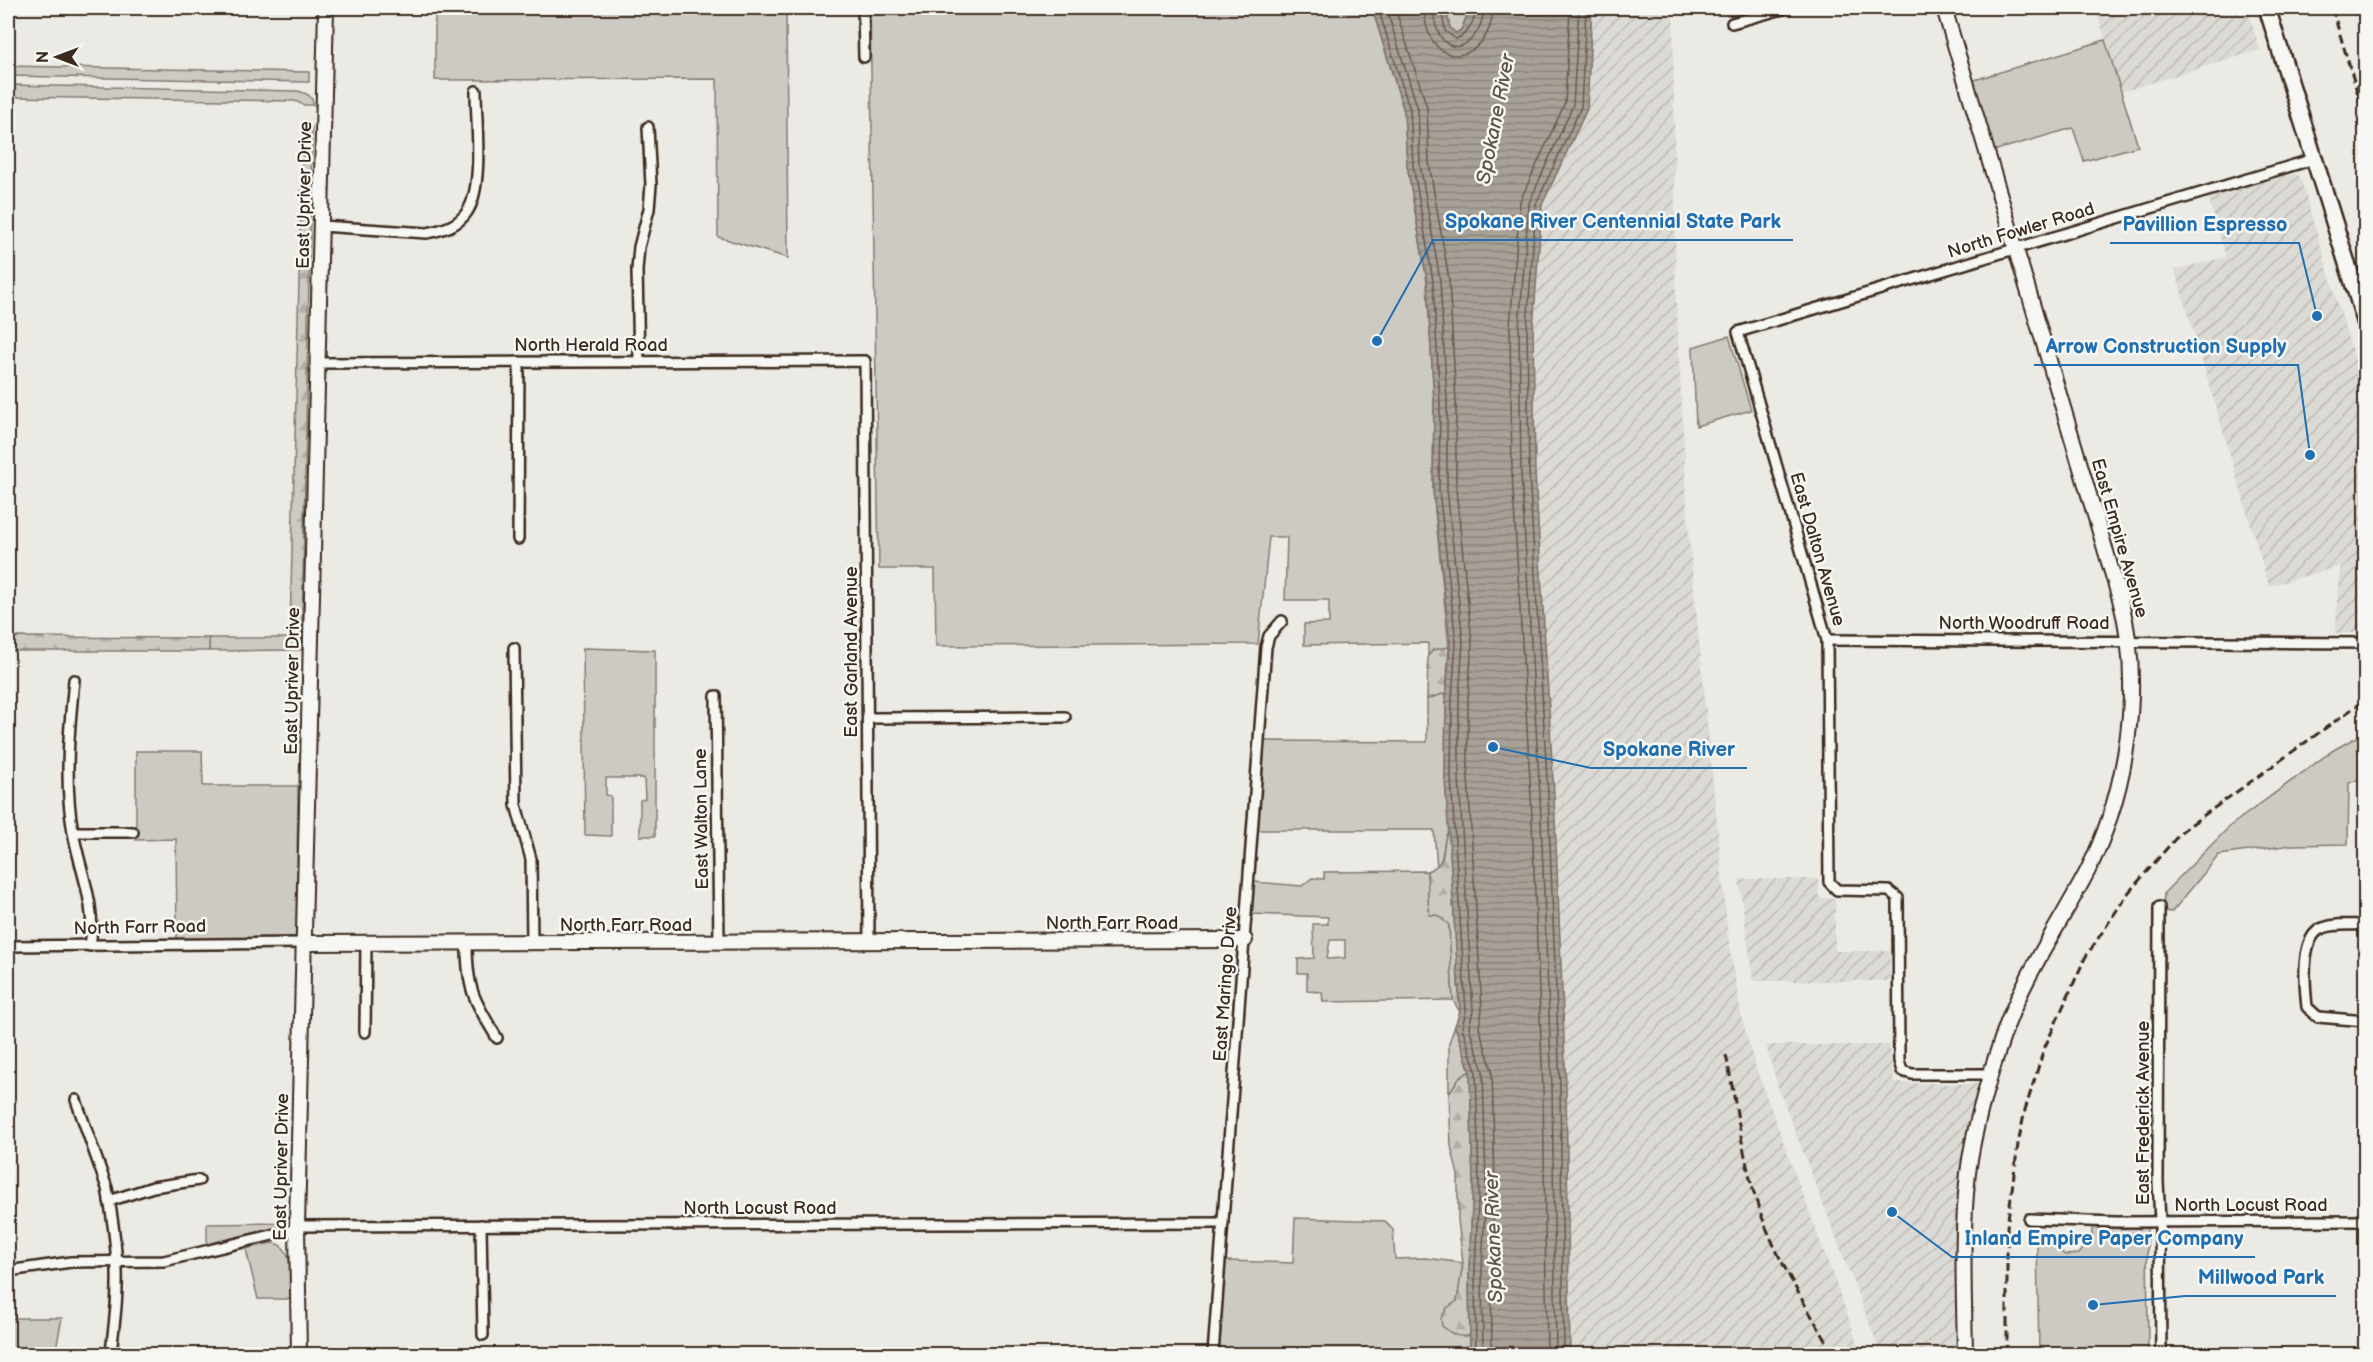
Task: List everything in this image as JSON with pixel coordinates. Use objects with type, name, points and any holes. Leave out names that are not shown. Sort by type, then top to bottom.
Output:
[{"type":"main road","points":[[2266,8],[2366,324]]},
{"type":"street","name":"East Upriver Drive","points":[[299,1354],[297,1227],[326,8]]},
{"type":"street","points":[[863,8],[864,57]]},
{"type":"street","points":[[1732,23],[1786,8]]},
{"type":"street","name":"East Empire Avenue","points":[[1944,8],[2121,599],[2128,640],[2130,690],[2128,735],[2112,811],[2088,870],[2023,986],[1990,1074],[1974,1138],[1966,1196],[1964,1235],[1965,1354]]},
{"type":"street","points":[[321,226],[427,233],[443,230],[466,214],[475,191],[477,176],[476,91]]},
{"type":"street","points":[[639,362],[637,270],[639,247],[649,209],[651,185],[648,127]]},
{"type":"street","name":"North Fowler Road","points":[[1738,332],[2314,159]]},
{"type":"street","name":"East Dalton Avenue","points":[[1738,332],[1827,640],[1828,874],[1832,888],[1845,891],[1887,890],[1895,893],[1899,905],[1899,1061],[1902,1071],[1912,1074],[1990,1074]]},
{"type":"street","name":"North Herald Road","points":[[317,363],[865,361]]},
{"type":"street","name":"East Garland Avenue","points":[[865,361],[869,942]]},
{"type":"street","points":[[518,539],[519,362]]},
{"type":"street","name":"East Maringo Drive","points":[[1213,1354],[1266,647],[1269,636],[1282,621]]},
{"type":"street","name":"North Woodruff Road","points":[[1827,640],[2366,643]]},
{"type":"street","points":[[514,648],[516,805],[531,859],[532,943]]},
{"type":"street","points":[[74,680],[69,760],[73,832],[92,914],[90,945]]},
{"type":"street","name":"East Walton Lane","points":[[716,696],[719,943]]},
{"type":"street","points":[[868,718],[1065,717]]},
{"type":"street","points":[[73,832],[134,832]]},
{"type":"street","name":"East Frederick Avenue","points":[[2159,907],[2158,1182],[2161,1354]]},
{"type":"street","points":[[2366,925],[2338,925],[2320,928],[2311,936],[2306,950],[2305,986],[2307,1008],[2318,1017],[2366,1021]]},
{"type":"street","name":"North Farr Road","points":[[8,946],[1245,940]]},
{"type":"street","points":[[365,1032],[366,944]]},
{"type":"street","points":[[467,944],[467,973],[472,993],[497,1038]]},
{"type":"street","points":[[76,1100],[110,1201],[117,1262],[111,1354]]},
{"type":"street","points":[[110,1201],[153,1187],[199,1180]]},
{"type":"street","name":"North Locust Road","points":[[2029,1219],[2366,1221]]},
{"type":"street","name":"North Locust Road","points":[[8,1271],[71,1262],[164,1261],[297,1227],[1223,1223]]},
{"type":"street","points":[[481,1225],[483,1335]]},
{"type":"shaded area","points":[[1592,8],[1673,8],[1676,303],[1689,538],[1728,936],[1742,1020],[1755,1065],[1862,1354],[1570,1354],[1566,1088],[1554,795],[1535,472],[1533,328],[1542,205],[1587,109]]},
{"type":"shaded area","points":[[2096,8],[2174,8],[2178,19],[2218,8],[2247,8],[2260,50],[2121,92]]},
{"type":"shaded area","points":[[2174,8],[2218,8],[2177,19]]},
{"type":"shaded area","points":[[2290,174],[2300,177],[2365,394],[2365,633],[2335,633],[2341,566],[2269,586],[2175,270],[2226,257],[2208,197]]},
{"type":"shaded area","points":[[1739,879],[1819,879],[1819,898],[1835,898],[1835,951],[1890,951],[1890,981],[1753,981]]},
{"type":"shaded area","points":[[1766,1045],[1889,1045],[1894,1083],[1980,1084],[1972,1115],[1959,1197],[1956,1257],[1958,1354],[1881,1354],[1778,1087]]},
{"type":"green space","points":[[435,8],[786,8],[788,258],[718,237],[717,79],[435,80]]},
{"type":"green space","points":[[870,8],[1372,8],[1404,111],[1407,165],[1427,281],[1434,401],[1433,490],[1449,647],[1433,650],[1428,656],[1428,643],[1304,645],[1304,624],[1329,623],[1329,600],[1285,600],[1287,537],[1269,537],[1258,644],[936,646],[935,569],[879,569]]},
{"type":"green space","points":[[1446,8],[1470,8],[1461,30],[1456,34],[1450,28]]},
{"type":"green space","points":[[2105,40],[2138,146],[2084,161],[2073,128],[1993,151],[1971,81]]},
{"type":"green space","points":[[8,66],[309,72],[309,82],[8,76]]},
{"type":"green space","points":[[8,85],[298,91],[309,95],[314,105],[304,105],[295,101],[8,97]]},
{"type":"green space","points":[[303,127],[312,127],[302,628],[290,628]]},
{"type":"green space","points":[[1729,336],[1751,410],[1696,426],[1693,347]]},
{"type":"green space","points":[[290,628],[302,628],[301,650],[209,651],[209,638],[289,638]]},
{"type":"green space","points":[[8,637],[209,638],[209,651],[8,651]]},
{"type":"green space","points":[[1449,647],[1446,693],[1427,699],[1428,656],[1433,650]]},
{"type":"green space","points":[[583,648],[655,650],[655,836],[640,836],[640,800],[645,799],[644,778],[606,778],[606,795],[611,796],[611,836],[585,835]]},
{"type":"green space","points":[[1446,693],[1445,778],[1449,830],[1442,859],[1437,868],[1434,830],[1256,830],[1263,741],[1427,742],[1427,699]]},
{"type":"green space","points":[[2365,732],[2365,777],[2349,783],[2348,844],[2292,845],[2219,855],[2172,912],[2163,911],[2164,893],[2230,826],[2332,751]]},
{"type":"green space","points":[[136,751],[202,751],[203,786],[298,786],[296,940],[177,940],[176,839],[136,840]]},
{"type":"green space","points":[[1449,830],[1460,1012],[1453,1000],[1449,925],[1437,915],[1429,915],[1427,871],[1435,867],[1442,859],[1444,842]]},
{"type":"green space","points":[[1427,871],[1429,914],[1437,915],[1449,924],[1453,1000],[1323,1002],[1322,992],[1307,991],[1307,973],[1298,973],[1298,959],[1314,958],[1313,924],[1328,924],[1328,917],[1251,914],[1254,882],[1302,886],[1312,878],[1324,879],[1324,872]],"holes":[[[1330,940],[1345,940],[1345,958],[1327,959]]]},
{"type":"green space","points":[[1455,1026],[1470,1071],[1459,1078],[1449,1093],[1449,1043]]},
{"type":"green space","points":[[1470,1071],[1473,1184],[1469,1270],[1470,1335],[1458,1336],[1442,1326],[1441,1318],[1447,1308],[1457,1301],[1463,1263],[1458,1220],[1458,1175],[1451,1146],[1449,1093],[1459,1078]]},
{"type":"green space","points":[[1295,1218],[1385,1221],[1393,1230],[1395,1259],[1425,1258],[1463,1263],[1457,1302],[1447,1308],[1463,1337],[1470,1335],[1470,1346],[1459,1348],[1451,1354],[1315,1354],[1314,1352],[1217,1349],[1226,1261],[1293,1263]]},
{"type":"green space","points":[[282,1223],[278,1227],[207,1244],[207,1224]]},
{"type":"green space","points":[[2092,1226],[2147,1228],[2148,1354],[2039,1354],[2037,1243],[2057,1243],[2059,1250],[2065,1255],[2079,1254],[2083,1249],[2084,1240],[2092,1236]]},
{"type":"green space","points":[[272,1243],[280,1245],[288,1257],[291,1274],[290,1299],[258,1299],[246,1249]]},
{"type":"green space","points":[[8,1318],[62,1318],[55,1354],[8,1354]]},
{"type":"water","points":[[1372,8],[1446,8],[1450,28],[1456,33],[1461,30],[1470,8],[1592,8],[1587,109],[1542,205],[1533,328],[1535,472],[1554,795],[1566,1088],[1570,1354],[1470,1354],[1469,1270],[1473,1184],[1470,1071],[1455,1026],[1460,1011],[1445,778],[1446,698],[1450,643],[1433,490],[1434,401],[1427,281],[1407,165],[1404,111]]},
{"type":"railway","points":[[2332,8],[2366,121]]},
{"type":"railway","points":[[2007,1354],[2007,1227],[2018,1144],[2025,1110],[2044,1049],[2085,958],[2129,892],[2182,831],[2366,699]]},
{"type":"railway","points":[[1726,1055],[1745,1154],[1759,1208],[1787,1273],[1834,1354]]},
{"type":"place","name":"Pavillion Espresso","points":[[2317,316]]},
{"type":"place","name":"Spokane River Centennial State Park","points":[[1377,341]]},
{"type":"place","name":"Arrow Construction Supply","points":[[2310,455]]},
{"type":"place","name":"Spokane River","points":[[1493,747]]},
{"type":"place","name":"Inland Empire Paper Company","points":[[1892,1212]]},
{"type":"place","name":"Millwood Park","points":[[2093,1305]]}]
